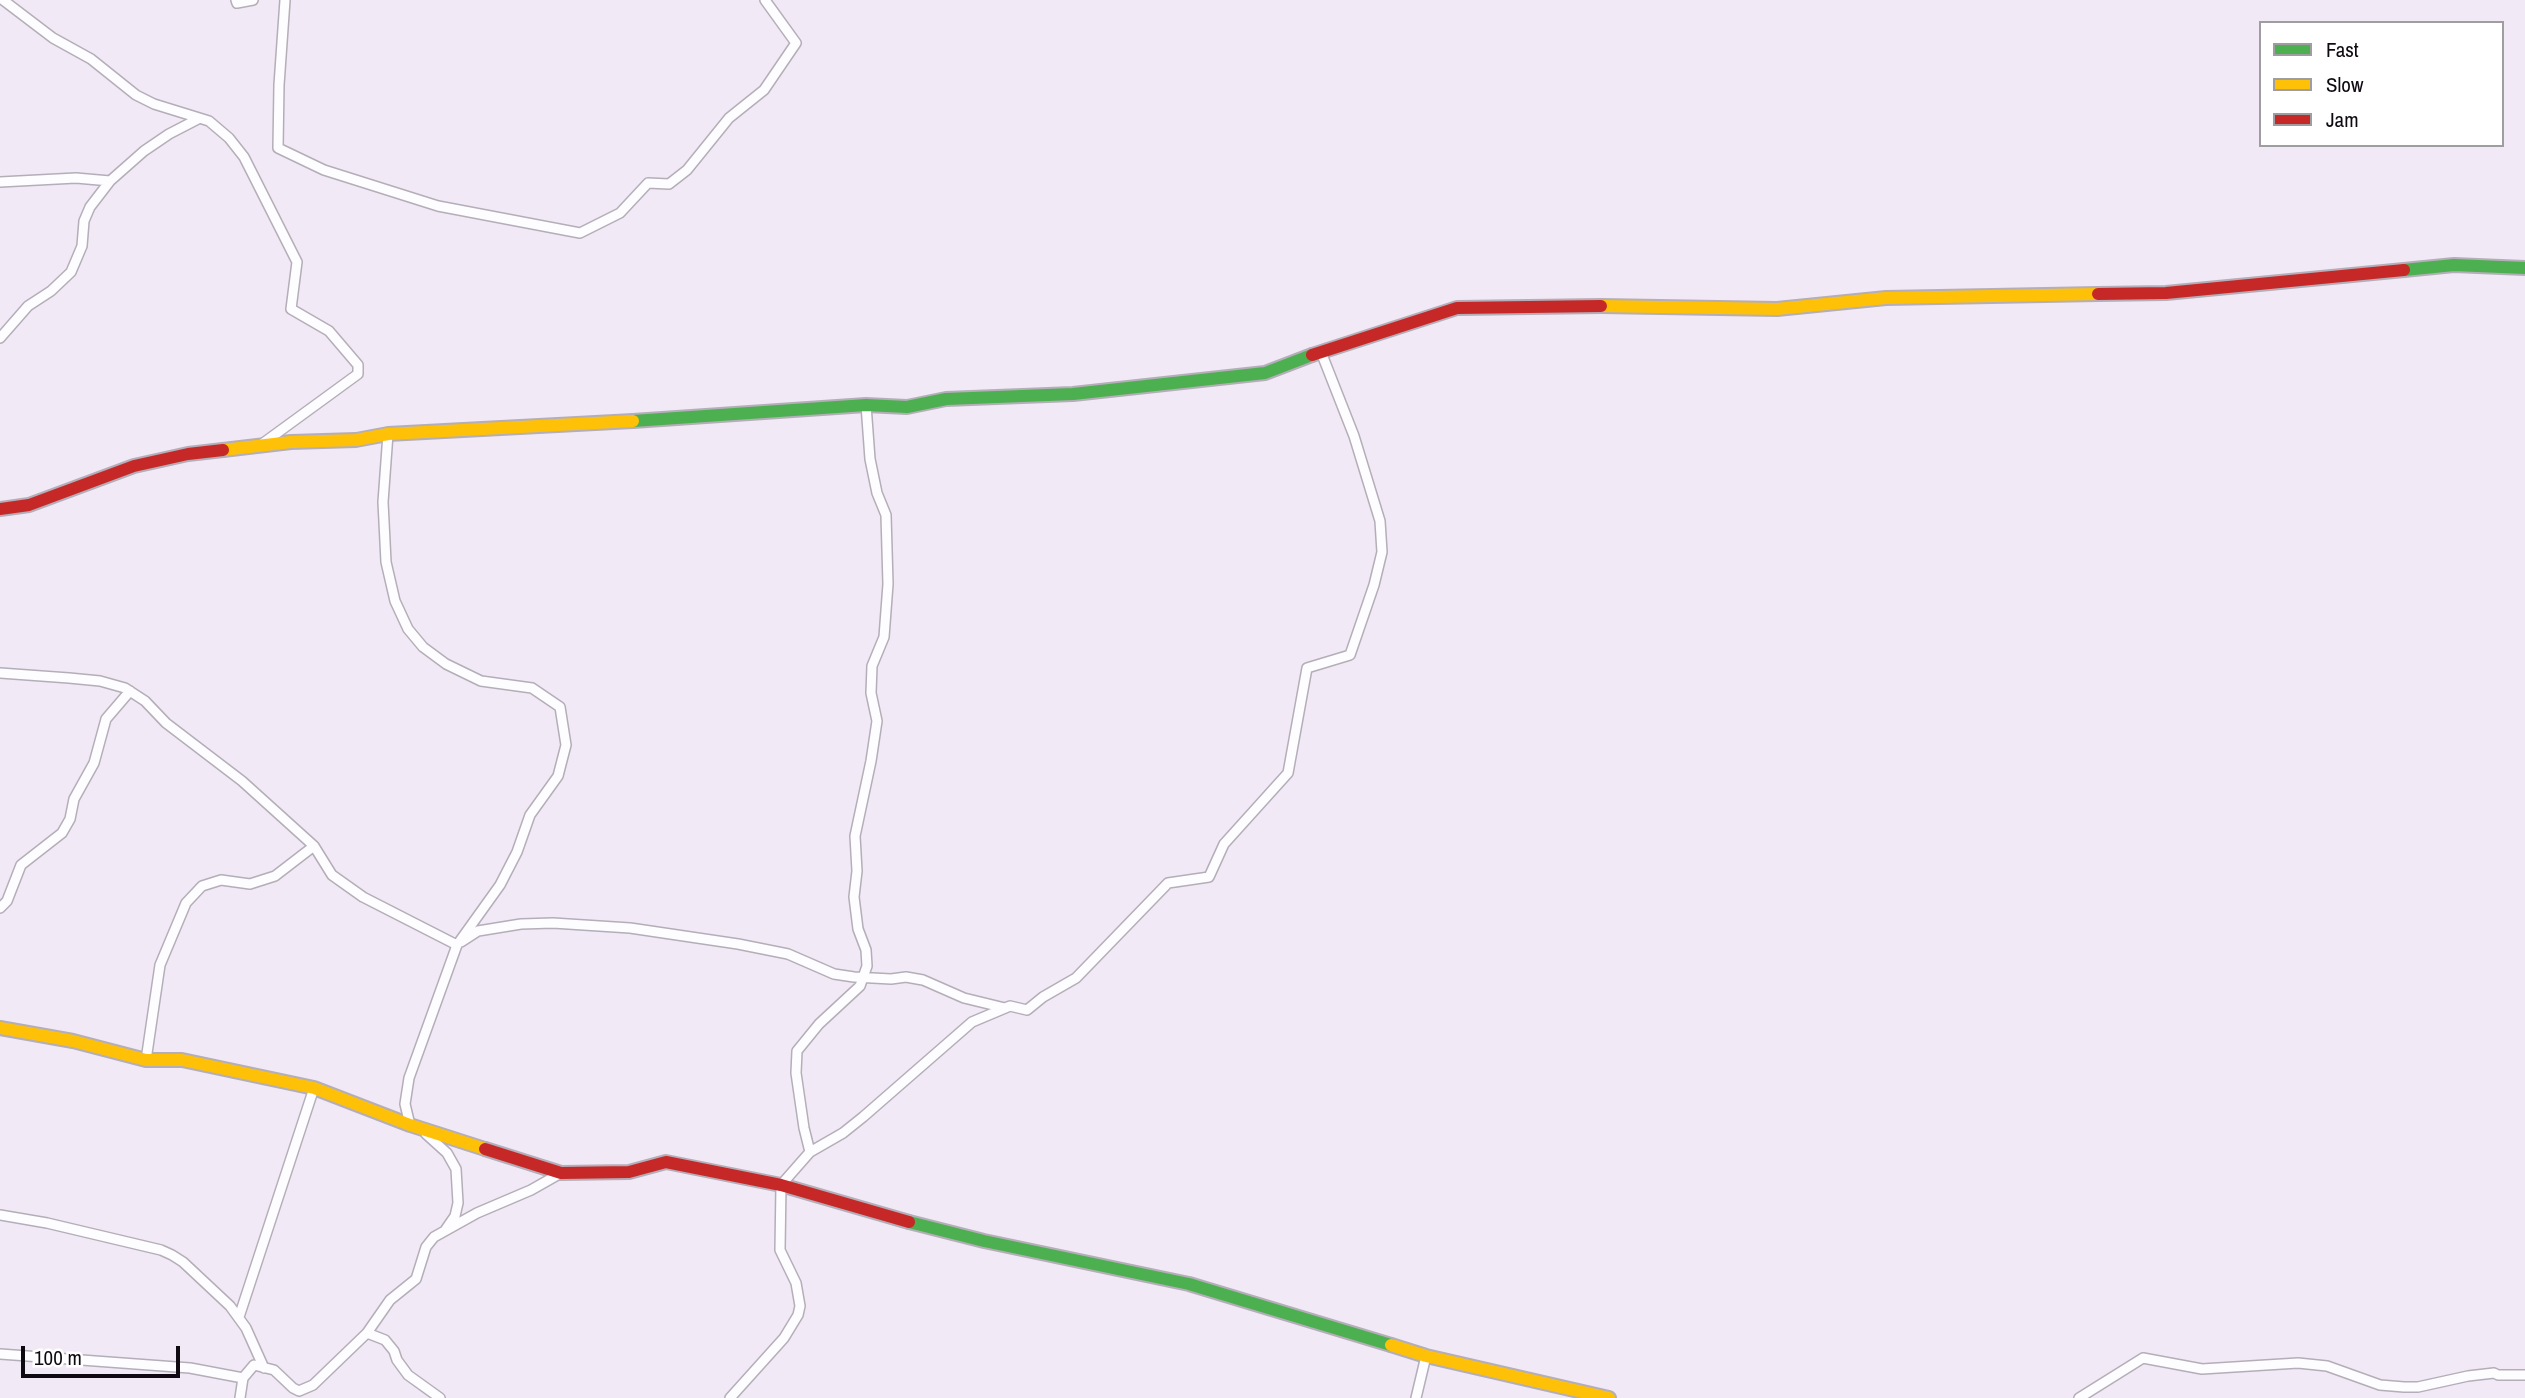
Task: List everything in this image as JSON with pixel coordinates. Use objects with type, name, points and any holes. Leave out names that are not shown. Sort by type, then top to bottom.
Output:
[{"type":"street","points":[[3,0],[53,38],[91,59],[136,95],[153,104],[209,121],[229,138],[244,156],[296,262],[291,309],[329,331],[358,365],[358,374],[260,446]]},
{"type":"street","points":[[236,0],[237,3],[253,0]]},
{"type":"street","points":[[285,0],[278,148],[324,170],[438,206],[580,233],[620,213],[648,183],[669,184],[687,170],[729,118],[764,90],[796,43],[765,0]]},
{"type":"street","points":[[0,338],[29,306],[51,291],[71,272],[82,246],[84,221],[90,207],[110,181],[144,151],[198,119]]},
{"type":"street","points":[[0,182],[76,178],[110,181]]},
{"type":"street","points":[[0,509],[41,501],[134,466],[188,454],[309,440],[356,440],[388,434],[700,418],[866,405],[907,407],[946,398],[1073,394],[1265,373],[1457,308],[1602,306],[1777,309],[1886,298],[2166,293],[2455,265],[2525,268]]},
{"type":"street","points":[[730,1398],[784,1338],[798,1315],[800,1306],[796,1283],[780,1250],[781,1185],[810,1152],[863,1118],[972,1022],[1010,1006],[1027,1010],[1043,996],[1076,978],[1168,883],[1209,877],[1224,844],[1288,773],[1307,668],[1350,655],[1374,585],[1382,552],[1380,521],[1354,436],[1321,352]]},
{"type":"street","points":[[810,1152],[796,1073],[797,1051],[819,1024],[860,986],[867,966],[854,897],[857,871],[855,836],[877,721],[871,693],[872,666],[884,637],[888,584],[886,515],[877,492],[870,459],[866,405]]},
{"type":"street","points":[[240,1398],[240,1384],[254,1365],[274,1370],[294,1393],[313,1385],[367,1333],[390,1300],[416,1279],[426,1247],[455,1216],[458,1203],[456,1169],[447,1153],[433,1138],[410,1125],[405,1104],[409,1078],[457,944],[500,885],[517,852],[530,815],[558,776],[566,745],[560,707],[532,688],[481,681],[446,664],[423,647],[408,629],[395,601],[386,562],[383,502],[388,434]]},
{"type":"street","points":[[0,673],[100,681],[130,691],[145,701],[166,723],[242,781],[314,846],[332,875],[363,897],[457,944]]},
{"type":"street","points":[[0,908],[7,901],[21,865],[62,833],[70,819],[74,799],[94,763],[106,719],[130,691]]},
{"type":"street","points":[[146,1060],[160,965],[186,904],[202,886],[221,880],[250,884],[275,876],[314,846]]},
{"type":"street","points":[[457,944],[478,931],[521,924],[553,923],[630,928],[788,954],[834,974],[923,980],[964,998],[1005,1008]]},
{"type":"street","points":[[0,1028],[73,1041],[146,1060],[182,1060],[314,1088],[410,1125],[561,1174],[629,1172],[666,1162],[781,1185],[858,1209],[984,1241],[1189,1284],[1426,1356],[1609,1398]]},
{"type":"street","points":[[239,1317],[314,1088]]},
{"type":"street","points":[[446,1228],[561,1174]]},
{"type":"street","points":[[0,1214],[162,1250],[183,1262],[220,1295],[239,1317],[264,1367]]},
{"type":"street","points":[[367,1333],[385,1340],[408,1376],[440,1398]]},
{"type":"street","points":[[0,1354],[190,1367],[243,1378]]},
{"type":"street","points":[[1416,1398],[1426,1356]]},
{"type":"street","points":[[2079,1398],[2144,1357],[2202,1370],[2298,1363],[2327,1366],[2380,1385],[2404,1387],[2418,1387],[2494,1373],[2525,1375]]},
{"type":"traffic: fast","points":[[2404,270],[2454,265],[2525,268]]},
{"type":"traffic: fast","points":[[633,421],[866,405],[907,407],[946,399],[1073,394],[1265,373],[1312,355]]},
{"type":"traffic: fast","points":[[909,1222],[984,1241],[1189,1284],[1391,1345]]},
{"type":"traffic: slow","points":[[1601,306],[1777,309],[1886,298],[2098,294]]},
{"type":"traffic: slow","points":[[223,450],[291,442],[356,440],[388,434],[633,421]]},
{"type":"traffic: slow","points":[[0,1028],[73,1041],[146,1060],[182,1060],[314,1088],[410,1125],[485,1149]]},
{"type":"traffic: slow","points":[[1391,1345],[1426,1356],[1609,1398]]},
{"type":"traffic: jam","points":[[2098,294],[2166,293],[2404,270]]},
{"type":"traffic: jam","points":[[1312,355],[1457,308],[1601,306]]},
{"type":"traffic: jam","points":[[0,509],[29,505],[134,466],[188,454],[223,450]]},
{"type":"traffic: jam","points":[[485,1149],[561,1173],[629,1172],[666,1162],[781,1185],[909,1222]]}]
